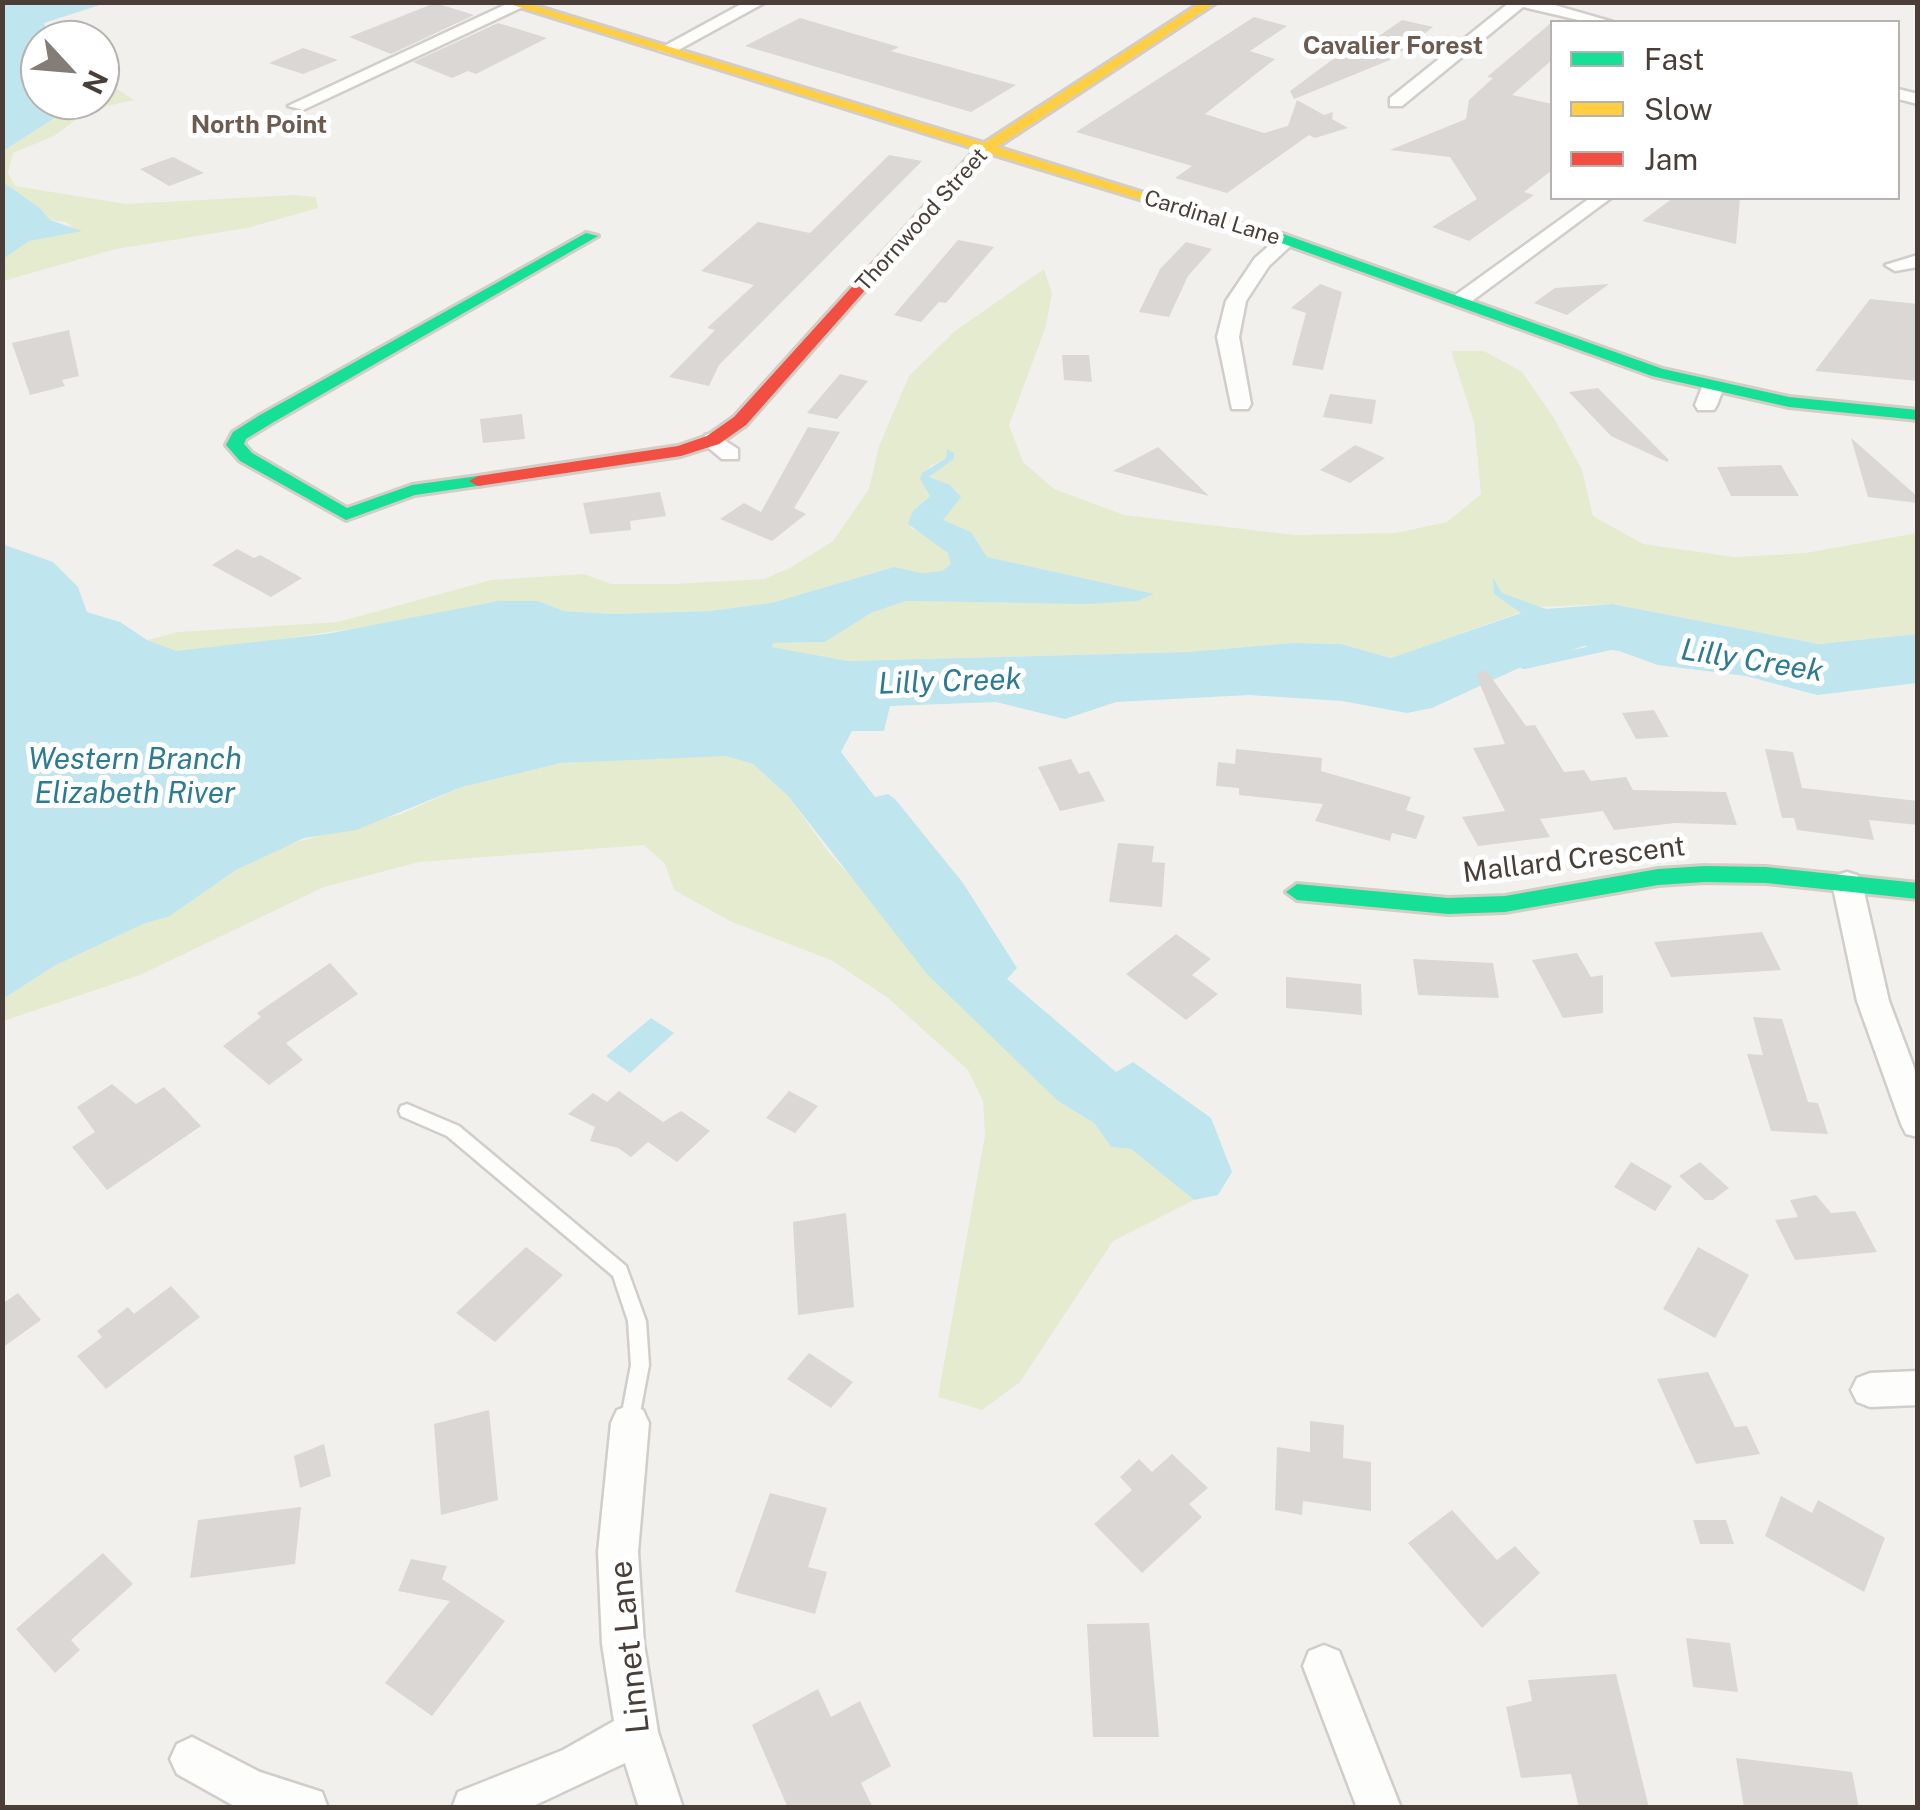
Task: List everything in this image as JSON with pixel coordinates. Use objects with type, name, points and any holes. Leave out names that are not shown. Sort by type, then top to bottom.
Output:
[{"type":"street","points":[[664,50],[758,2]]},
{"type":"street","name":"Thornwood Street","points":[[591,236],[240,436],[236,444],[246,457],[346,515],[412,490],[722,448],[740,421],[984,149],[1212,2]]},
{"type":"street","points":[[1396,102],[1521,2],[1597,20]]},
{"type":"street","points":[[296,106],[514,4]]},
{"type":"street","name":"Cardinal Lane","points":[[514,4],[1287,240],[1461,300],[1710,396],[1918,416]]},
{"type":"street","points":[[1461,300],[1599,200]]},
{"type":"street","points":[[1240,404],[1228,337],[1236,301],[1262,262],[1287,240]]},
{"type":"street","points":[[1895,265],[1918,261]]},
{"type":"street","name":"Mallard Crescent","points":[[1297,892],[1448,906],[1559,898],[1601,886],[1705,874],[1918,892]]},
{"type":"street","points":[[1846,883],[1873,1001],[1918,1124]]},
{"type":"street","points":[[1870,1390],[1918,1388]]},
{"type":"street","name":"Linnet Lane","points":[[630,1423],[618,1552],[622,1644],[637,1732],[661,1808]]},
{"type":"street","points":[[1324,1666],[1379,1808]]},
{"type":"street","points":[[474,1808],[577,1766],[637,1732]]},
{"type":"street","points":[[192,1759],[252,1791],[306,1808]]},
{"type":"lane","points":[[407,1111],[453,1130],[620,1271],[637,1320],[640,1365],[630,1423]]},
{"type":"green space","points":[[120,91],[134,100],[120,103]]},
{"type":"green space","points":[[52,120],[76,120],[54,136],[13,153],[8,173],[15,186],[126,204],[294,195],[316,197],[318,208],[247,228],[116,249],[3,281],[3,259],[28,241],[76,231],[66,222],[50,220],[40,208],[3,182],[3,151]]},
{"type":"green space","points":[[1044,269],[1052,293],[1046,326],[1009,425],[1023,462],[1054,489],[1124,515],[1295,535],[1396,533],[1447,522],[1481,494],[1474,422],[1451,351],[1484,351],[1522,372],[1554,418],[1582,470],[1593,516],[1643,544],[1734,557],[1806,553],[1917,533],[1917,634],[1819,644],[1612,604],[1534,607],[1502,593],[1494,581],[1494,594],[1521,612],[1392,658],[1341,644],[1292,643],[1187,652],[848,661],[772,647],[773,643],[825,642],[871,613],[906,601],[1016,603],[1150,594],[987,557],[971,532],[942,520],[951,506],[942,485],[929,477],[954,459],[947,450],[946,458],[930,466],[920,479],[930,496],[913,511],[911,528],[938,542],[948,553],[952,564],[942,571],[922,573],[894,567],[771,603],[709,611],[614,614],[564,611],[538,601],[176,652],[147,640],[178,632],[338,622],[491,580],[584,574],[611,584],[764,579],[833,541],[869,489],[879,446],[909,376],[955,331]]},
{"type":"green space","points":[[676,755],[726,756],[753,764],[788,796],[830,854],[1058,1101],[1094,1123],[1111,1147],[1131,1149],[1194,1200],[1113,1241],[1020,1382],[982,1410],[938,1397],[985,1135],[983,1101],[968,1070],[888,998],[831,960],[732,922],[674,890],[665,864],[644,845],[419,862],[324,887],[140,975],[3,1021],[3,999],[54,966],[143,924],[170,916],[236,870],[289,844],[401,814],[462,787],[561,763]]},
{"type":"water","points":[[3,2],[106,3],[53,20],[20,20],[20,120],[52,120],[3,151]]},
{"type":"water","points":[[3,182],[40,208],[50,220],[82,231],[29,241],[3,259]]},
{"type":"water","name":"Western Branch Elizabeth River","points":[[947,449],[954,453],[954,459],[929,477],[950,485],[961,497],[943,520],[971,532],[987,557],[1154,594],[1137,601],[1086,604],[906,601],[871,613],[825,642],[773,643],[772,647],[848,661],[1187,652],[1292,643],[1341,644],[1391,658],[1521,613],[1494,594],[1493,578],[1502,593],[1546,609],[1612,604],[1819,644],[1917,634],[1917,683],[1817,695],[1746,676],[1658,665],[1619,651],[1584,646],[1519,668],[1432,708],[1407,713],[1342,701],[1249,695],[1116,702],[1065,719],[996,702],[890,706],[884,731],[852,731],[841,752],[875,797],[888,794],[895,799],[963,883],[1017,968],[1007,979],[1116,1072],[1133,1062],[1211,1118],[1232,1172],[1218,1195],[1194,1200],[1131,1149],[1111,1147],[1094,1123],[1058,1101],[927,974],[788,796],[753,764],[726,756],[561,763],[462,787],[356,830],[304,838],[236,870],[170,916],[143,924],[54,966],[3,999],[2,544],[53,562],[78,587],[87,612],[120,622],[147,640],[176,651],[326,634],[499,601],[538,601],[564,611],[614,614],[709,611],[771,603],[894,567],[922,573],[942,571],[951,564],[948,553],[908,524],[913,511],[930,496],[920,479],[922,473],[946,458]]},
{"type":"water","points":[[651,1018],[674,1033],[630,1073],[606,1056]]},
{"type":"building","points":[[435,3],[474,15],[391,54],[349,37]]},
{"type":"building","points":[[1254,17],[1287,26],[1250,51],[1275,59],[1205,114],[1264,133],[1288,126],[1297,100],[1324,115],[1333,112],[1332,119],[1348,128],[1315,138],[1309,135],[1227,193],[1175,178],[1192,166],[1076,132]]},
{"type":"building","points":[[800,18],[899,47],[891,51],[1016,85],[971,112],[745,46]]},
{"type":"building","points":[[1402,20],[1433,27],[1390,60],[1294,99],[1290,91],[1363,37],[1373,40]]},
{"type":"building","points":[[498,23],[547,38],[476,74],[468,71],[452,78],[413,62]]},
{"type":"building","points":[[1550,24],[1550,62],[1512,95],[1550,104],[1550,172],[1524,192],[1534,195],[1469,241],[1432,227],[1477,199],[1450,157],[1390,150],[1466,119],[1469,100],[1493,78],[1487,77]]},
{"type":"building","points":[[303,48],[338,60],[303,74],[269,63]]},
{"type":"building","points":[[889,155],[922,161],[719,365],[709,386],[669,377],[715,330],[707,328],[754,285],[701,271],[758,222],[810,233]]},
{"type":"building","points":[[173,157],[204,173],[169,186],[140,169]]},
{"type":"building","points":[[1670,200],[1740,200],[1736,244],[1642,221]]},
{"type":"building","points":[[958,240],[994,247],[946,303],[939,302],[921,322],[894,315]]},
{"type":"building","points":[[1186,242],[1212,249],[1188,276],[1169,317],[1139,312],[1160,269]]},
{"type":"building","points":[[1320,284],[1342,292],[1323,370],[1292,365],[1306,313],[1291,308]]},
{"type":"building","points":[[1609,284],[1567,315],[1534,303],[1555,288]]},
{"type":"building","points":[[1870,299],[1918,304],[1918,381],[1815,371]]},
{"type":"building","points":[[69,330],[79,376],[62,380],[65,386],[30,395],[12,343]]},
{"type":"building","points":[[1062,355],[1089,355],[1092,382],[1064,380]]},
{"type":"building","points":[[840,374],[868,381],[837,419],[807,413]]},
{"type":"building","points":[[1598,388],[1667,462],[1611,436],[1569,392]]},
{"type":"building","points":[[1330,394],[1376,400],[1372,424],[1323,417]]},
{"type":"building","points":[[522,414],[525,439],[483,443],[480,419]]},
{"type":"building","points":[[808,427],[840,432],[794,508],[806,514],[772,541],[720,519],[744,503],[761,512]]},
{"type":"building","points":[[1851,438],[1918,497],[1918,503],[1868,497]]},
{"type":"building","points":[[1355,445],[1385,458],[1350,483],[1320,470]]},
{"type":"building","points":[[1158,447],[1209,496],[1113,471]]},
{"type":"building","points":[[1781,465],[1799,496],[1731,496],[1717,467]]},
{"type":"building","points":[[660,492],[666,516],[630,521],[631,530],[590,534],[583,503]]},
{"type":"building","points":[[237,549],[254,558],[260,555],[302,578],[271,597],[212,565]]},
{"type":"building","points":[[1486,670],[1526,726],[1535,725],[1564,772],[1584,770],[1591,781],[1626,777],[1633,790],[1726,792],[1737,825],[1675,823],[1614,830],[1603,811],[1540,819],[1550,837],[1478,846],[1462,817],[1505,811],[1473,748],[1505,744],[1476,675]]},
{"type":"building","points":[[1654,710],[1669,737],[1636,739],[1622,713]]},
{"type":"building","points":[[1236,749],[1322,758],[1321,771],[1411,797],[1406,810],[1425,816],[1416,839],[1392,833],[1390,841],[1315,821],[1323,804],[1239,795],[1239,788],[1216,786],[1218,762],[1235,764]]},
{"type":"building","points":[[1765,749],[1793,752],[1802,788],[1918,801],[1918,825],[1869,820],[1874,840],[1797,830],[1794,818],[1782,818]]},
{"type":"building","points":[[1071,759],[1079,774],[1089,771],[1105,801],[1060,811],[1038,767]]},
{"type":"building","points":[[1118,843],[1154,846],[1152,862],[1165,863],[1162,907],[1109,902]]},
{"type":"building","points":[[1762,932],[1781,970],[1671,977],[1654,942]]},
{"type":"building","points":[[1176,934],[1211,959],[1192,975],[1218,994],[1186,1020],[1126,974]]},
{"type":"building","points":[[1577,953],[1591,977],[1603,975],[1603,1013],[1563,1018],[1532,960]]},
{"type":"building","points":[[1413,959],[1493,963],[1499,998],[1418,995]]},
{"type":"building","points":[[330,963],[358,994],[286,1043],[303,1060],[269,1085],[223,1046],[261,1017],[257,1013]]},
{"type":"building","points":[[1286,977],[1361,984],[1362,1015],[1286,1008]]},
{"type":"building","points":[[1753,1017],[1782,1019],[1808,1102],[1818,1103],[1828,1134],[1771,1131],[1747,1054],[1763,1055]]},
{"type":"building","points":[[112,1084],[136,1104],[164,1087],[201,1126],[107,1190],[72,1147],[95,1132],[77,1107]]},
{"type":"building","points":[[619,1091],[663,1122],[681,1111],[710,1131],[677,1162],[648,1142],[631,1157],[618,1148],[590,1141],[595,1127],[568,1114],[593,1093],[607,1102]]},
{"type":"building","points":[[789,1091],[818,1106],[795,1133],[766,1118]]},
{"type":"building","points":[[1631,1162],[1672,1186],[1655,1211],[1614,1187]]},
{"type":"building","points":[[1700,1162],[1729,1188],[1713,1200],[1705,1200],[1679,1176]]},
{"type":"building","points":[[1816,1195],[1831,1213],[1855,1211],[1877,1252],[1795,1260],[1775,1220],[1798,1217],[1790,1200]]},
{"type":"building","points":[[846,1213],[854,1307],[798,1315],[793,1222]]},
{"type":"building","points":[[526,1247],[563,1275],[495,1342],[456,1313]]},
{"type":"building","points":[[1698,1247],[1749,1275],[1715,1338],[1663,1309]]},
{"type":"building","points":[[171,1286],[200,1317],[106,1389],[77,1356],[102,1337],[97,1331],[128,1307],[134,1314]]},
{"type":"building","points":[[18,1293],[41,1320],[2,1348],[2,1304]]},
{"type":"building","points":[[809,1353],[853,1382],[831,1408],[787,1379]]},
{"type":"building","points":[[1708,1372],[1735,1427],[1747,1426],[1760,1454],[1696,1464],[1657,1379]]},
{"type":"building","points":[[489,1410],[498,1500],[441,1515],[434,1424]]},
{"type":"building","points":[[1310,1421],[1344,1425],[1343,1458],[1371,1462],[1371,1511],[1303,1501],[1302,1515],[1275,1510],[1277,1447],[1310,1452]]},
{"type":"building","points":[[324,1444],[331,1476],[300,1488],[294,1456]]},
{"type":"building","points":[[1172,1454],[1208,1488],[1189,1504],[1202,1517],[1142,1573],[1094,1524],[1132,1490],[1120,1477],[1139,1459],[1152,1472]]},
{"type":"building","points":[[770,1493],[827,1508],[808,1567],[827,1572],[815,1614],[735,1592]]},
{"type":"building","points":[[1781,1496],[1812,1513],[1818,1500],[1885,1538],[1864,1592],[1765,1536]]},
{"type":"building","points":[[301,1507],[295,1564],[190,1578],[198,1520]]},
{"type":"building","points":[[1452,1510],[1497,1560],[1515,1546],[1540,1573],[1482,1628],[1408,1543]]},
{"type":"building","points":[[1693,1520],[1726,1520],[1734,1544],[1700,1544]]},
{"type":"building","points":[[103,1553],[133,1584],[71,1640],[80,1650],[55,1673],[16,1629]]},
{"type":"building","points":[[411,1559],[447,1566],[442,1579],[505,1621],[432,1716],[385,1683],[450,1601],[398,1591]]},
{"type":"building","points":[[1149,1623],[1159,1737],[1093,1737],[1087,1624]]},
{"type":"building","points":[[1686,1638],[1730,1643],[1738,1692],[1693,1687]]},
{"type":"building","points":[[1616,1674],[1649,1808],[1579,1808],[1571,1774],[1521,1778],[1506,1707],[1532,1701],[1528,1680]]},
{"type":"building","points":[[818,1689],[831,1717],[860,1701],[891,1766],[861,1783],[873,1808],[788,1808],[752,1725]]},
{"type":"building","points":[[1736,1758],[1852,1772],[1859,1808],[1744,1808]]},
{"type":"waterway","name":"Lilly Creek","points":[[1524,665],[1610,646]]},
{"type":"traffic: fast","points":[[478,481],[412,490],[346,515],[246,457],[235,445],[239,436],[266,419],[591,236]]},
{"type":"traffic: fast","points":[[1278,237],[1658,373],[1789,402],[1918,415]]},
{"type":"traffic: fast","points":[[1297,892],[1448,906],[1505,904],[1658,877],[1705,874],[1766,875],[1918,891]]},
{"type":"traffic: slow","points":[[509,2],[1278,237]]},
{"type":"traffic: slow","points":[[913,228],[984,149],[1211,2]]},
{"type":"traffic: jam","points":[[478,481],[681,451],[713,440],[740,421],[913,228]]},
{"type":"district","name":"Cavalier Forest","points":[[1393,46]]},
{"type":"district","name":"North Point","points":[[259,125]]}]
